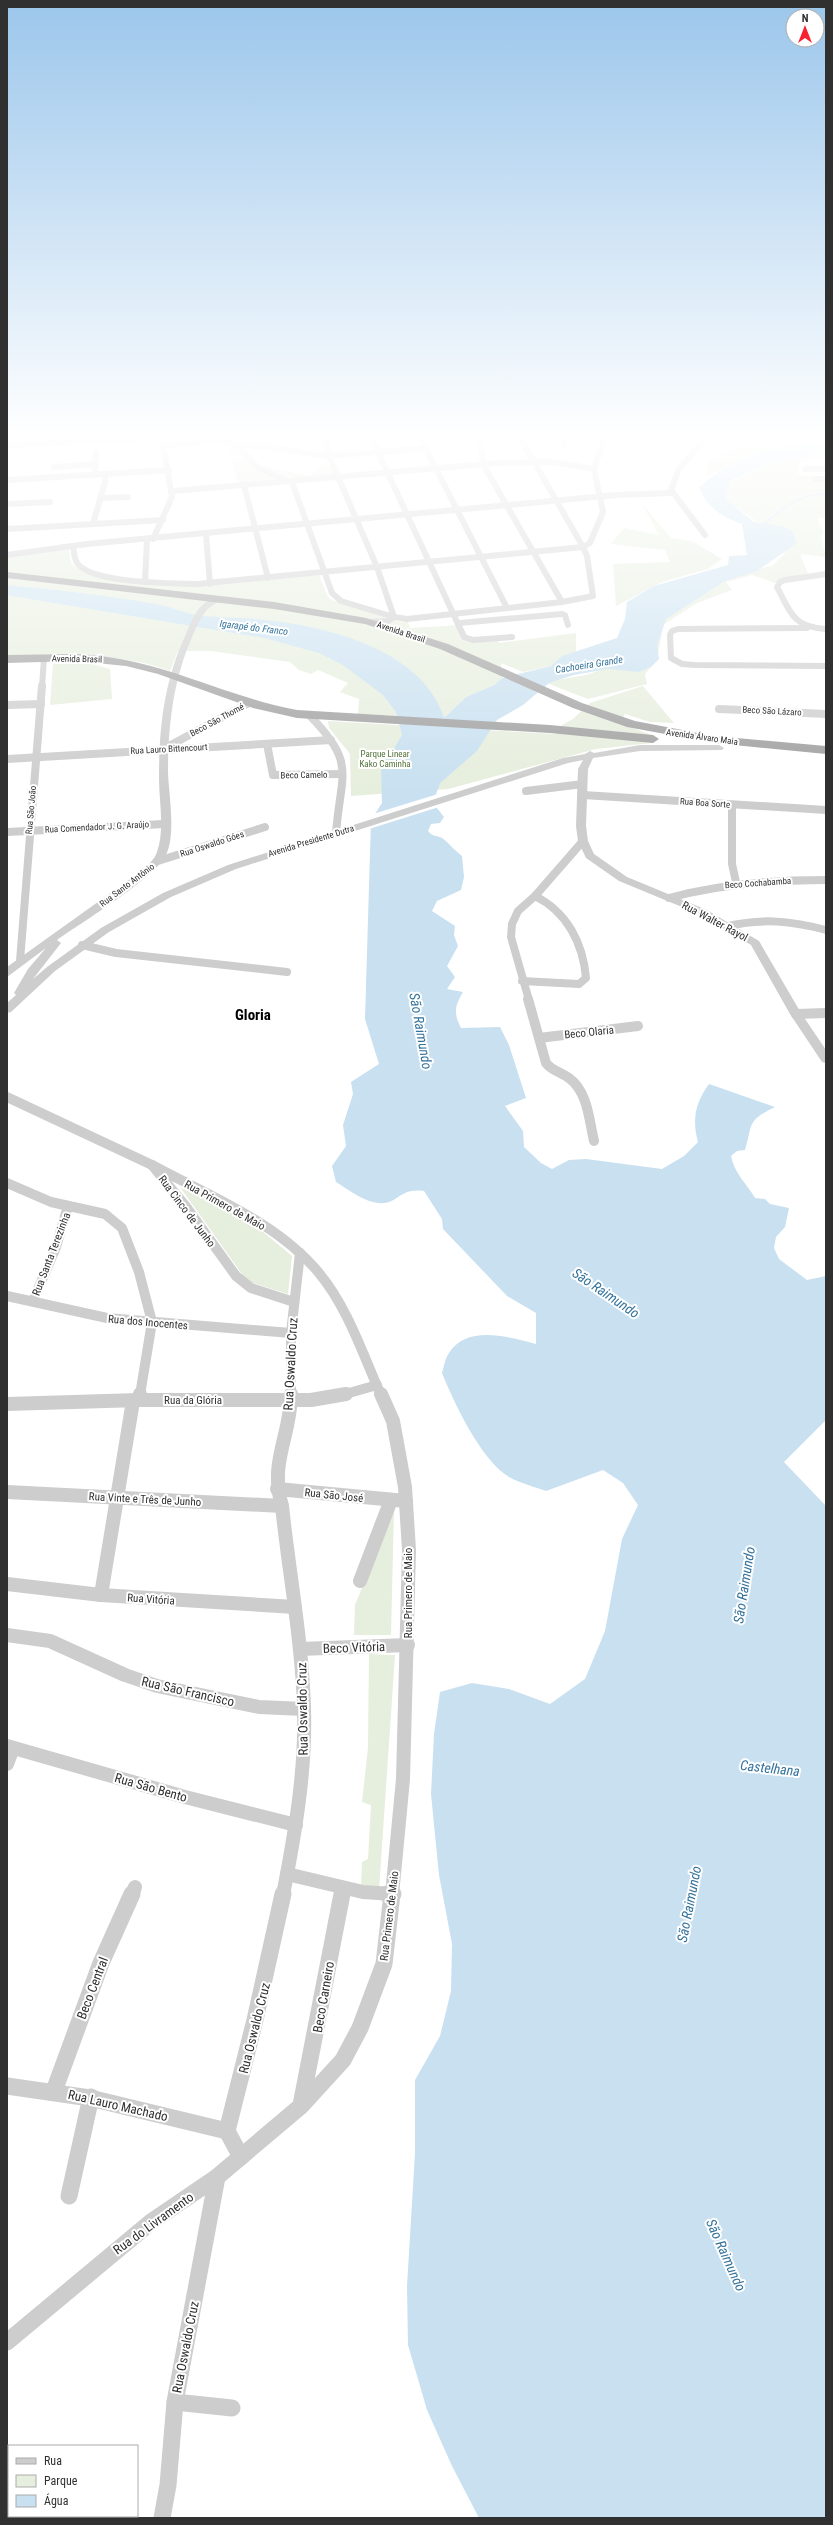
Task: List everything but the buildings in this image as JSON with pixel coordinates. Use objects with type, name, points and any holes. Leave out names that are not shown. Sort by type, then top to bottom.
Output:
[{"type":"highway","name":"Avenida Brasil","points":[[7,575],[320,612],[371,622],[391,622],[459,654],[582,707]]},
{"type":"highway","name":"Avenida Brasil","points":[[7,659],[110,659],[172,674],[249,703],[279,711],[354,718]]},
{"type":"highway","name":"Avenida Álvaro Maia","points":[[582,707],[629,723],[677,734],[826,750]]},
{"type":"highway","name":"Avenida Álvaro Maia","points":[[354,718],[550,729],[624,736],[719,748],[826,758]]},
{"type":"street","points":[[75,557],[76,562],[85,570],[102,576],[145,582],[210,584],[482,557],[507,608]]},
{"type":"street","points":[[145,582],[148,557]]},
{"type":"street","points":[[208,557],[210,584]]},
{"type":"street","points":[[262,557],[268,578]]},
{"type":"street","points":[[319,557],[332,593],[336,597],[391,622],[402,619],[591,598],[593,594],[585,557]]},
{"type":"street","points":[[373,557],[377,567],[391,622]]},
{"type":"street","points":[[428,557],[455,613],[464,637],[472,640],[512,638]]},
{"type":"street","points":[[536,557],[562,602]]},
{"type":"street","points":[[807,628],[798,623],[778,584],[796,577],[826,574]]},
{"type":"street","name":"Rua Santo Antônio","points":[[20,961],[98,907],[158,861],[164,844],[163,749],[167,696],[172,674],[202,609],[208,602],[218,599]]},
{"type":"street","points":[[459,624],[562,614],[565,615],[568,625]]},
{"type":"street","points":[[826,629],[678,629],[672,631],[670,636],[671,658],[682,664],[826,666]]},
{"type":"street","name":"Rua São João","points":[[20,961],[29,830],[44,658]]},
{"type":"street","name":"Beco São Thomé","points":[[163,749],[249,703]]},
{"type":"street","points":[[7,705],[41,704]]},
{"type":"street","name":"Beco São Lázaro","points":[[719,709],[826,714]]},
{"type":"street","points":[[309,715],[331,740],[339,752],[342,774],[336,834]]},
{"type":"street","name":"Rua Lauro Bittencourt","points":[[7,759],[331,740]]},
{"type":"street","name":"Beco Camelo","points":[[267,744],[273,775],[342,774]]},
{"type":"street","name":"Avenida Álvaro Maia","points":[[649,747],[719,748]]},
{"type":"street","name":"Avenida Presidente Dutra","points":[[7,1010],[51,969],[82,945],[138,910],[188,885],[232,867],[573,758],[590,754],[649,747]]},
{"type":"street","points":[[573,758],[582,769],[590,754]]},
{"type":"street","name":"Rua Walter Rayol","points":[[582,769],[583,795],[581,826],[583,841],[590,856],[605,868],[623,879],[670,898],[728,926],[755,942],[796,1014],[826,1059]]},
{"type":"street","points":[[526,791],[583,784]]},
{"type":"street","name":"Rua Boa Sorte","points":[[583,795],[826,810]]},
{"type":"street","points":[[732,805],[732,864],[736,882]]},
{"type":"street","name":"Rua Comendador J. G. Araújo","points":[[7,832],[164,824]]},
{"type":"street","name":"Rua Oswaldo Góes","points":[[158,861],[265,827]]},
{"type":"street","points":[[583,841],[536,896],[518,911],[512,924],[514,951],[549,1068],[569,1078],[579,1088],[594,1142]]},
{"type":"street","name":"Beco Cochabamba","points":[[670,898],[691,891],[736,882],[826,880]]},
{"type":"street","points":[[522,981],[579,984],[586,978],[574,937],[563,916],[551,904],[536,896]]},
{"type":"street","points":[[18,1000],[32,971],[49,949],[98,907]]},
{"type":"street","points":[[728,926],[759,918],[826,930]]},
{"type":"street","points":[[82,945],[116,953],[287,972]]},
{"type":"street","points":[[7,973],[20,961]]},
{"type":"street","points":[[796,1014],[823,1013]]},
{"type":"street","name":"Beco Olaria","points":[[539,1038],[638,1026]]},
{"type":"street","name":"Rua Cinco de Junho","points":[[7,1097],[152,1166],[187,1208],[226,1265],[241,1282],[263,1292],[294,1302]]},
{"type":"street","name":"Rua Primero de Maio","points":[[152,1166],[264,1225],[300,1253],[320,1274],[333,1294],[377,1385],[393,1421],[401,1453],[409,1550],[408,1645],[403,1779],[393,1894],[384,1964],[368,2010],[343,2060],[301,2106]]},
{"type":"street","points":[[7,1184],[34,1196],[68,1206],[105,1214],[117,1222],[133,1256],[152,1322],[136,1400],[101,1595]]},
{"type":"street","name":"Rua Santa Terezinha","points":[[33,1301],[56,1247],[68,1206]]},
{"type":"street","name":"Rua Oswaldo Cruz","points":[[228,2131],[258,2015],[296,1825],[302,1773],[304,1709],[300,1649],[282,1506],[277,1489],[277,1464],[291,1400],[292,1333],[300,1253]]},
{"type":"street","name":"Rua dos Inocentes","points":[[7,1296],[107,1318],[292,1333]]},
{"type":"street","name":"Rua da Glória","points":[[7,1404],[136,1400],[291,1400],[340,1396],[377,1385]]},
{"type":"street","name":"Rua São José","points":[[277,1489],[406,1501]]},
{"type":"street","name":"Rua Vinte e Três de Junho","points":[[7,1492],[282,1506]]},
{"type":"street","points":[[360,1581],[391,1500]]},
{"type":"street","name":"Rua Vitória","points":[[7,1584],[101,1595],[295,1607]]},
{"type":"street","name":"Rua São Francisco","points":[[7,1635],[50,1641],[125,1675],[157,1686],[259,1707],[304,1709]]},
{"type":"street","name":"Beco Vitória","points":[[300,1649],[408,1645]]},
{"type":"street","points":[[7,1764],[10,1747]]},
{"type":"street","name":"Rua São Bento","points":[[10,1747],[185,1797],[296,1825]]},
{"type":"street","points":[[287,1874],[363,1892],[393,1894]]},
{"type":"street","name":"Beco Central","points":[[54,2091],[101,1963],[135,1886]]},
{"type":"street","name":"Beco Carneiro","points":[[301,2106],[344,1888]]},
{"type":"street","name":"Rua Lauro Machado","points":[[7,2086],[54,2091],[91,2098],[228,2131]]},
{"type":"street","points":[[70,2196],[91,2098]]},
{"type":"street","name":"Rua do Livramento","points":[[7,2342],[151,2222],[217,2178],[301,2106]]},
{"type":"street","points":[[228,2131],[241,2157]]},
{"type":"street","name":"Rua Oswaldo Cruz","points":[[162,2518],[168,2486],[175,2402],[217,2178]]},
{"type":"street","points":[[175,2402],[232,2408]]},
{"type":"green space","points":[[70,557],[71,563],[83,572],[90,575],[112,580],[152,584],[224,584],[319,575],[328,597],[332,600],[400,622],[408,622],[410,628],[462,625],[469,640],[498,638],[499,643],[576,633],[576,651],[573,661],[523,672],[501,663],[502,678],[494,685],[466,697],[444,718],[358,714],[359,699],[340,692],[348,683],[318,670],[311,674],[299,670],[290,662],[211,651],[178,651],[170,671],[130,660],[90,656],[7,657],[7,558]]},
{"type":"green space","points":[[668,557],[718,557],[722,559],[708,569],[662,582],[616,606],[613,564],[670,562]]},
{"type":"green space","points":[[781,557],[801,557],[808,573],[775,583],[752,575],[726,582],[732,590],[697,603],[663,625],[657,660],[645,674],[647,684],[588,699],[544,682],[586,675],[630,660],[638,621],[722,576],[772,566]]},
{"type":"green space","points":[[89,663],[110,669],[112,699],[50,705],[53,664]]},
{"type":"green space","name":"Parque Linear Kako Caminha","points":[[643,686],[674,723],[650,722],[625,714],[620,723],[656,737],[651,743],[596,749],[448,789],[351,796],[350,754],[329,728],[328,721],[556,734],[562,725],[573,719],[590,703]]},
{"type":"green space","points":[[180,1187],[251,1222],[292,1256],[288,1294],[247,1281]]},
{"type":"green space","points":[[394,1510],[391,1635],[354,1635],[355,1605]]},
{"type":"green space","points":[[369,1654],[395,1655],[379,1890],[361,1888],[362,1862],[368,1859],[371,1805],[362,1802],[368,1748]]},
{"type":"water","points":[[729,557],[777,557],[757,571],[725,581],[666,619],[657,646],[659,659],[652,666],[639,672],[608,669],[574,675],[549,683],[523,705],[497,720],[477,751],[440,783],[433,803],[444,817],[440,823],[431,824],[428,831],[433,835],[444,839],[462,856],[464,877],[461,890],[437,901],[432,911],[455,926],[454,935],[458,946],[447,966],[455,977],[447,989],[463,992],[456,1009],[457,1018],[461,1028],[500,1027],[509,1045],[526,1098],[505,1106],[523,1131],[524,1147],[541,1163],[552,1169],[569,1160],[586,1159],[662,1169],[684,1156],[698,1142],[695,1126],[696,1112],[704,1091],[709,1084],[775,1107],[759,1116],[752,1124],[745,1150],[737,1151],[731,1156],[735,1168],[755,1198],[765,1199],[770,1204],[789,1208],[785,1227],[776,1237],[774,1248],[779,1259],[807,1280],[826,1276],[826,1420],[784,1462],[826,1506],[826,2518],[479,2518],[452,2466],[427,2410],[408,2345],[407,2286],[415,2153],[415,2080],[440,2036],[451,1991],[452,1944],[439,1875],[431,1794],[434,1734],[440,1692],[472,1683],[509,1689],[550,1704],[585,1679],[605,1631],[622,1539],[638,1505],[623,1483],[603,1470],[546,1491],[509,1477],[488,1458],[461,1415],[442,1373],[446,1360],[449,1353],[457,1344],[466,1338],[477,1336],[501,1336],[536,1344],[536,1313],[507,1296],[443,1229],[442,1219],[424,1191],[410,1191],[389,1202],[378,1203],[359,1196],[336,1182],[332,1166],[346,1146],[343,1125],[353,1094],[351,1082],[379,1064],[365,1019],[371,820],[382,803],[381,770],[402,735],[396,712],[383,695],[343,665],[319,653],[264,638],[7,595],[7,585],[137,601],[210,617],[246,618],[279,622],[337,634],[365,644],[391,657],[414,673],[432,694],[444,718],[466,697],[494,685],[502,678],[551,666],[562,656],[617,638],[625,619],[627,602],[654,586],[728,565]]},
{"type":"pier","points":[[438,794],[435,802],[439,807],[369,829],[369,820],[373,814]]},
{"type":"district","name":"Gloria","points":[[253,1015]]},
{"type":"water label","name":"Igarapé do Franco","points":[[254,627]]},
{"type":"water label","name":"Cachoeira Grande","points":[[589,664]]},
{"type":"water label","name":"São Raimundo","points":[[421,1031]]},
{"type":"water label","name":"São Raimundo","points":[[606,1293]]},
{"type":"water label","name":"São Raimundo","points":[[744,1585]]},
{"type":"water label","name":"Castelhana","points":[[770,1768]]},
{"type":"water label","name":"São Raimundo","points":[[689,1904]]},
{"type":"water label","name":"São Raimundo","points":[[726,2255]]}]
